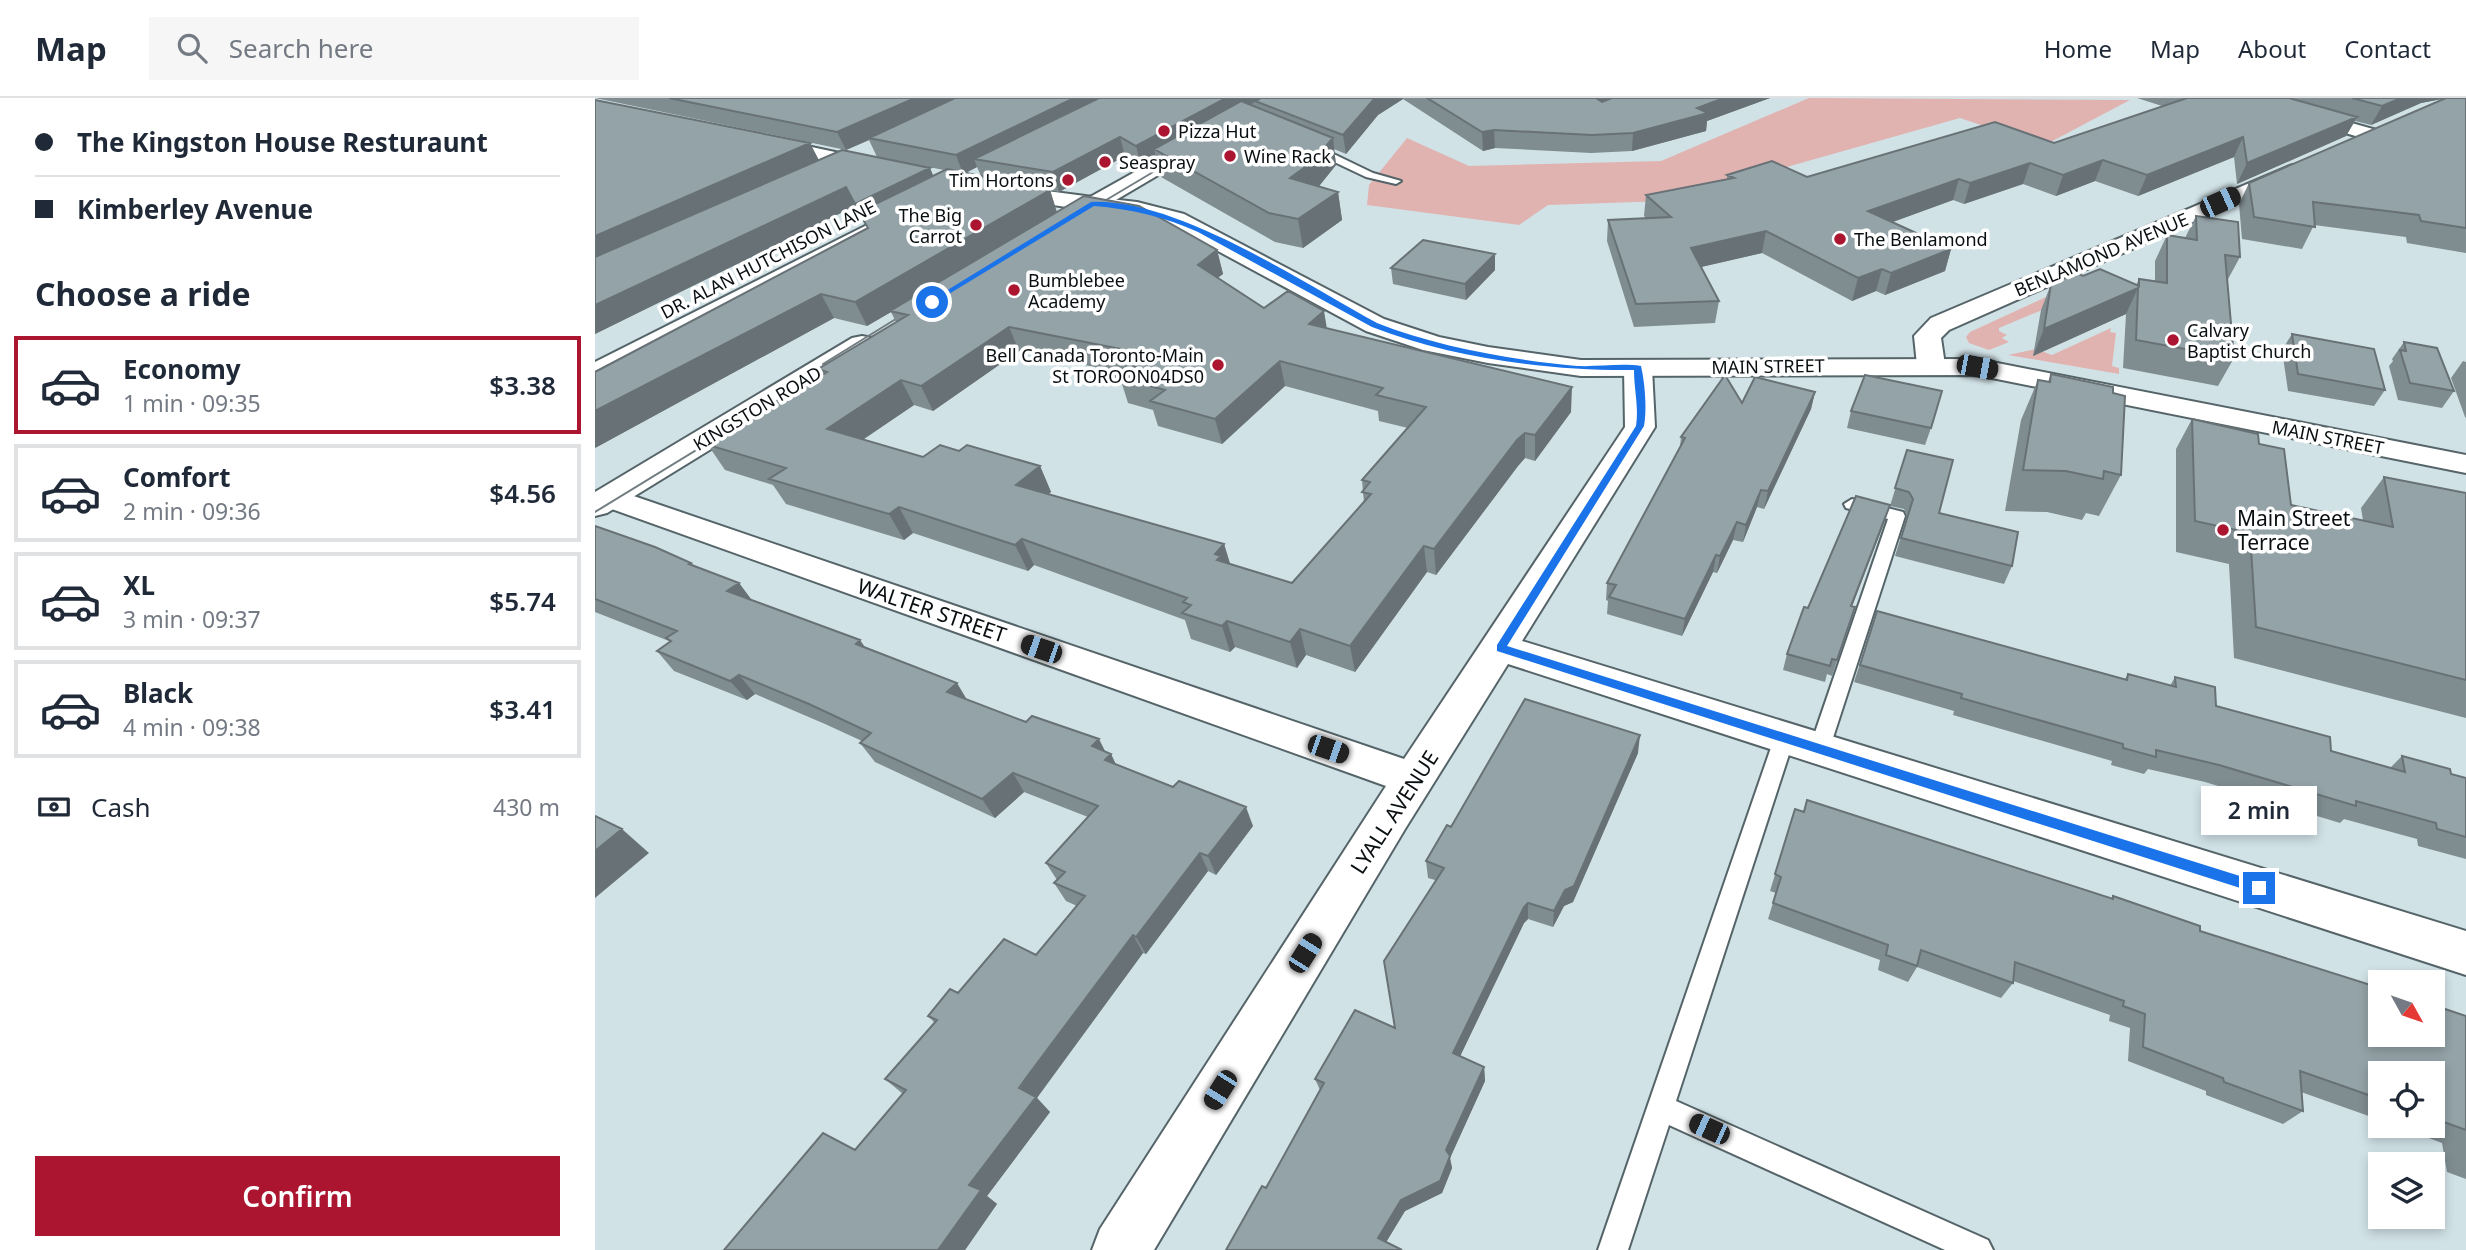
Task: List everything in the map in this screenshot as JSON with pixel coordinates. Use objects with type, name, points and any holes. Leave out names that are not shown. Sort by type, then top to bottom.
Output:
[{"type":"street","points":[[1034,239],[1280,98]]},
{"type":"street","points":[[2243,98],[2374,135]]},
{"type":"street","points":[[2335,152],[2396,125]]},
{"type":"street","points":[[739,138],[895,170]]},
{"type":"street","points":[[818,175],[873,147]]},
{"type":"street","name":"BENLAMOND AVENUE","points":[[1931,365],[1927,336],[1940,324],[2310,163]]},
{"type":"street","name":"MAIN STREET","points":[[982,188],[1044,200],[1122,206],[1176,219],[1375,325],[1400,335],[1530,363],[1581,368],[1931,365],[1977,367],[2466,464]]},
{"type":"street","name":"KINGSTON ROAD","points":[[602,502],[881,333]]},
{"type":"street","name":"LYALL AVENUE","points":[[1121,1250],[1414,779],[1640,426],[1643,409],[1638,389],[1639,368]]},
{"type":"street","name":"WALTER STREET","points":[[602,502],[1414,779]]},
{"type":"street","points":[[1500,648],[2466,953]]},
{"type":"lane","points":[[1241,119],[1261,125]]},
{"type":"lane","points":[[1298,141],[1370,175],[1396,181]]},
{"type":"lane","name":"DR. ALAN HUTCHISON LANE","points":[[595,367],[886,219]]},
{"type":"lane","points":[[1613,1250],[1660,1107],[1802,744],[1897,516],[1852,504]]},
{"type":"lane","points":[[1660,1107],[1977,1250]]},
{"type":"shaded area","points":[[1809,98],[2130,100],[2043,146],[1960,118],[1667,201],[1548,205],[1519,225],[1367,205],[1369,185],[1407,138],[1469,166],[1661,161]]},
{"type":"shaded area","points":[[2057,292],[2066,300],[1999,328],[1999,331],[2007,335],[2002,338],[2009,342],[1989,350],[1969,343],[1966,337],[1970,332]]},
{"type":"shaded area","points":[[2111,328],[2110,332],[2116,333],[2112,366],[2119,368],[2119,374],[2008,355],[2036,349],[2052,355]]},
{"type":"building","points":[[669,98],[915,98],[837,132]]},
{"type":"building","points":[[955,98],[1074,98],[956,155],[869,138]]},
{"type":"building","points":[[1099,98],[1226,98],[1136,146],[1120,137],[1053,172],[974,159]]},
{"type":"building","points":[[1261,98],[1375,98],[1343,135],[1255,101]]},
{"type":"building","points":[[1427,98],[1596,98],[1602,102],[1612,98],[1724,98],[1697,108],[1708,113],[1633,133],[1592,135],[1494,130],[1482,132]]},
{"type":"building","points":[[2187,98],[2289,98],[2357,117],[2247,163],[2243,137],[2147,175],[2103,160],[2063,175],[2030,163],[1970,183],[1959,179],[1868,211],[1951,249],[1891,273],[1882,269],[1858,278],[1766,231],[1691,248],[1719,301],[1636,304],[1608,220],[1671,217],[1646,195],[1734,178],[1727,175],[1772,161],[1807,177],[1995,122],[2054,143]]},
{"type":"building","points":[[2352,98],[2401,98],[2382,106]]},
{"type":"building","points":[[2446,98],[2466,98],[2466,228],[2421,221],[2419,215],[2313,202],[2315,227],[2254,217],[2249,183]]},
{"type":"building","points":[[595,100],[810,143],[595,236]]},
{"type":"building","points":[[1241,101],[1333,138],[1312,162],[1290,178],[1338,192],[1298,219],[1269,213],[1154,149]]},
{"type":"building","points":[[842,150],[930,168],[855,204],[846,187],[595,305],[595,257]]},
{"type":"building","points":[[947,169],[1050,190],[855,302],[821,294],[595,411],[595,372],[868,228],[859,212]]},
{"type":"building","points":[[1084,196],[1139,206],[1217,250],[1198,265],[1264,308],[1288,291],[1324,311],[1309,324],[1572,387],[1535,435],[1525,433],[1517,440],[1434,549],[1424,546],[1350,646],[1300,629],[1290,642],[1227,621],[1222,626],[1182,613],[1191,605],[1183,602],[1187,598],[1022,539],[1015,545],[899,507],[889,514],[769,479],[786,468],[708,445],[827,372],[818,369],[908,315],[890,311]],"holes":[[[1009,327],[1121,349],[1109,358],[1137,365],[1120,378],[1165,390],[1150,401],[1215,419],[1280,361],[1383,388],[1376,395],[1426,407],[1362,480],[1370,482],[1362,492],[1371,494],[1292,583],[1217,560],[1221,556],[1215,554],[1224,544],[1016,485],[1040,466],[967,445],[959,451],[940,445],[923,457],[827,429],[901,380],[921,386]]]},
{"type":"building","points":[[2196,216],[2238,222],[2240,257],[2225,255],[2234,358],[2136,340],[2138,288],[2044,329],[2051,284],[2077,273],[2083,276],[2100,269],[2139,286],[2139,279],[2167,283],[2167,235],[2197,240]]},
{"type":"building","points":[[1423,240],[1495,254],[1465,284],[1391,268]]},
{"type":"building","points":[[2292,334],[2374,349],[2385,390],[2298,374]]},
{"type":"building","points":[[2404,342],[2437,348],[2454,391],[2410,383],[2400,350],[2406,351]]},
{"type":"building","points":[[2051,374],[2113,387],[2113,393],[2125,396],[2121,475],[2104,471],[2103,479],[2066,471],[2023,470],[2038,380],[2050,382]]},
{"type":"building","points":[[1725,375],[1742,403],[1755,377],[1815,392],[1768,491],[1761,490],[1746,525],[1737,522],[1720,556],[1716,555],[1685,619],[1609,597],[1616,585],[1607,583],[1685,438],[1681,437]]},
{"type":"building","points":[[1865,375],[1942,391],[1931,428],[1851,411]]},
{"type":"building","points":[[2192,419],[2258,434],[2259,444],[2284,449],[2291,505],[2393,527],[2384,477],[2466,493],[2466,680],[2256,627],[2250,533],[2195,521]]},
{"type":"building","points":[[1907,450],[1953,460],[1939,513],[2018,532],[2012,566],[1901,538],[1913,499],[1909,492],[1895,488]]},
{"type":"building","points":[[1856,496],[1890,505],[1851,606],[1855,607],[1837,660],[1832,659],[1830,666],[1787,654],[1804,607],[1808,608]]},
{"type":"building","points":[[595,526],[655,547],[691,563],[689,564],[739,583],[727,591],[860,640],[856,644],[957,683],[947,692],[1026,722],[1032,716],[1099,739],[1092,746],[1111,754],[1105,760],[1173,787],[1179,781],[1246,807],[1208,856],[1200,853],[1136,937],[1133,935],[1019,1088],[1036,1097],[969,1185],[981,1190],[938,1250],[724,1250],[823,1133],[855,1150],[906,1090],[885,1079],[937,1020],[928,1016],[950,989],[958,993],[1004,939],[1036,955],[1085,896],[1054,883],[1065,872],[1046,863],[1098,806],[1013,773],[982,799],[860,743],[871,733],[809,704],[739,675],[730,681],[657,651],[671,641],[666,638],[677,631],[595,599]]},
{"type":"building","points":[[1877,611],[2127,680],[2128,674],[2176,687],[2175,677],[2215,687],[2216,706],[2330,737],[2331,751],[2405,772],[2402,756],[2450,769],[2451,774],[2466,778],[2466,837],[2437,829],[2436,823],[2356,801],[2356,806],[2219,765],[2156,750],[2156,757],[2123,748],[2123,744],[1961,698],[1962,694],[1860,665]]},
{"type":"building","points":[[1525,699],[1640,735],[1574,886],[1565,890],[1554,911],[1528,903],[1524,907],[1453,1053],[1484,1067],[1446,1150],[1450,1156],[1440,1181],[1401,1200],[1378,1238],[1402,1250],[1226,1250],[1262,1186],[1266,1188],[1324,1083],[1315,1079],[1355,1010],[1395,1028],[1384,961],[1444,868],[1426,861],[1447,825],[1451,827]]},
{"type":"building","points":[[1807,800],[2113,899],[2113,896],[2200,926],[2200,931],[2368,984],[2368,1047],[2445,1047],[2445,1009],[2466,1016],[2466,1130],[2445,1122],[2445,1061],[2368,1061],[2368,1095],[2300,1071],[2303,1111],[2224,1082],[2223,1078],[2143,1047],[2145,1014],[2123,1006],[2124,1001],[2015,962],[2013,983],[1921,950],[1917,966],[1886,955],[1888,945],[1773,903],[1781,877],[1775,874],[1795,809],[1804,812]]},
{"type":"building","points":[[595,816],[622,829],[595,851]]},
{"type":"tram line","points":[[1091,209],[1175,159]]},
{"type":"tram line","points":[[823,364],[912,309]]},
{"type":"tram line","points":[[595,512],[837,364]]},
{"type":"place","name":"Pizza Hut","points":[[1164,131]]},
{"type":"place","name":"Wine Rack","points":[[1230,156]]},
{"type":"place","name":"Seaspray","points":[[1105,162]]},
{"type":"place","name":"Tim Hortons","points":[[1068,180]]},
{"type":"place","name":"The Big Carrot","points":[[976,225]]},
{"type":"place","name":"The Benlamond","points":[[1840,239]]},
{"type":"place","name":"Bumblebee Academy","points":[[1014,290]]},
{"type":"place","name":"Calvary Baptist Church","points":[[2173,340]]},
{"type":"place","name":"Bell Canada Toronto-Main St TOROON04DS0","points":[[1218,365]]},
{"type":"place","name":"Main Street Terrace","points":[[2223,530]]},
{"type":"route","points":[[932,302],[1093,204],[1122,206],[1176,219],[1201,230],[1375,325],[1400,335],[1530,363],[1581,368],[1639,368],[1638,389],[1643,409],[1640,426],[1500,648],[2259,888]]}]
